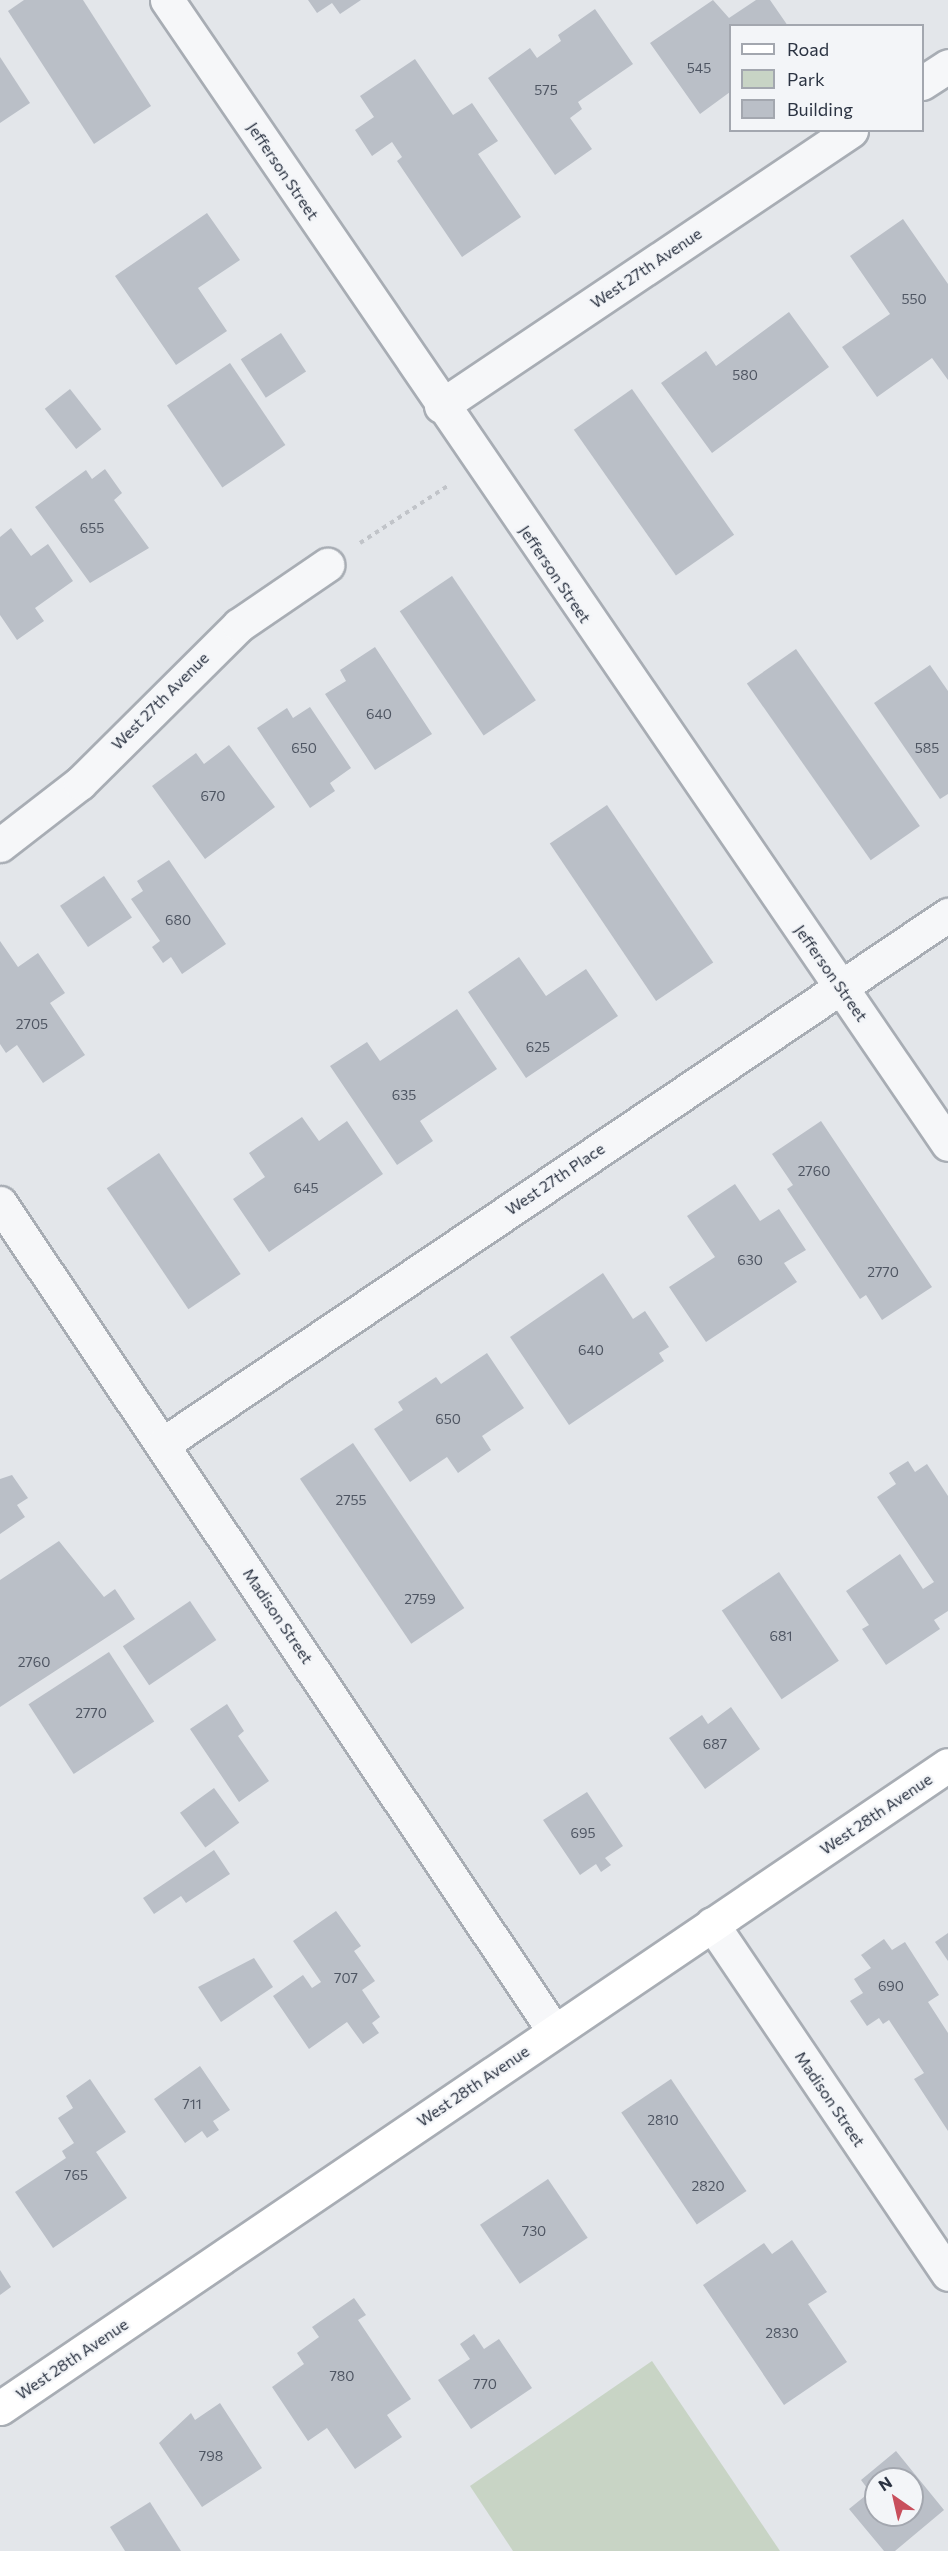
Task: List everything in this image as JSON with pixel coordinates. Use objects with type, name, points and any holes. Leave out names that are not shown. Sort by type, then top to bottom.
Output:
[{"type":"main road","name":"West 28th Avenue","points":[[0,2408],[948,1765]]},
{"type":"street","name":"Jefferson Street","points":[[167,0],[480,464],[948,1144]]},
{"type":"street","points":[[924,82],[948,66]]},
{"type":"street","name":"West 27th Avenue","points":[[441,406],[849,132]]},
{"type":"street","name":"West 27th Avenue","points":[[0,845],[80,783],[239,625],[327,565]]},
{"type":"street","name":"West 27th Place","points":[[163,1444],[948,915]]},
{"type":"street","name":"Madison Street","points":[[0,1203],[554,2031]]},
{"type":"street","name":"Madison Street","points":[[712,1924],[948,2274]]},
{"type":"path","points":[[327,565],[480,464]]},
{"type":"green space","points":[[652,2361],[780,2551],[513,2551],[470,2486]]},
{"type":"building","points":[[24,0],[83,0],[151,106],[94,144],[8,11]]},
{"type":"building","points":[[308,0],[361,0],[340,14],[332,3],[317,13]]},
{"type":"building","points":[[713,0],[729,18],[756,0],[770,0],[787,24],[729,24],[729,93],[700,114],[650,43]]},
{"type":"building","points":[[595,9],[633,64],[578,102],[582,109],[570,118],[592,149],[555,175],[488,78],[530,48],[537,58],[561,41],[558,35]]},
{"type":"building","points":[[0,57],[30,103],[0,123]]},
{"type":"building","points":[[415,59],[453,115],[472,103],[498,141],[478,154],[521,217],[462,257],[397,161],[402,157],[392,142],[372,156],[355,130],[374,117],[360,96]]},
{"type":"building","points":[[207,213],[240,260],[198,288],[227,331],[176,365],[115,276]]},
{"type":"building","points":[[903,219],[948,284],[948,380],[932,358],[877,397],[842,347],[890,314],[850,256]]},
{"type":"building","points":[[789,312],[829,367],[712,453],[661,383],[706,351],[716,366]]},
{"type":"building","points":[[281,333],[306,372],[266,398],[241,359]]},
{"type":"building","points":[[230,363],[285,445],[222,488],[167,405]]},
{"type":"building","points":[[70,389],[101,429],[76,449],[45,409]]},
{"type":"building","points":[[632,389],[734,535],[676,576],[574,430]]},
{"type":"building","points":[[105,469],[122,493],[114,500],[149,548],[90,583],[35,507],[86,470],[92,479]]},
{"type":"building","points":[[11,528],[31,556],[48,544],[73,581],[35,608],[44,621],[17,640],[0,615],[0,537]]},
{"type":"building","points":[[452,576],[536,700],[484,736],[400,611]]},
{"type":"building","points":[[375,647],[432,734],[375,770],[325,694],[346,681],[340,670]]},
{"type":"building","points":[[796,649],[920,826],[871,860],[747,683]]},
{"type":"building","points":[[930,665],[948,691],[948,794],[940,799],[874,703]]},
{"type":"building","points":[[310,707],[351,768],[330,783],[335,791],[310,808],[257,728],[287,708],[293,718]]},
{"type":"building","points":[[229,745],[275,807],[205,859],[152,786],[196,753],[204,764]]},
{"type":"building","points":[[607,805],[713,963],[656,1001],[550,844]]},
{"type":"building","points":[[169,860],[226,944],[182,974],[171,957],[163,963],[152,947],[160,941],[131,899],[143,891],[137,881]]},
{"type":"building","points":[[104,876],[132,917],[88,947],[60,906]]},
{"type":"building","points":[[0,941],[18,967],[38,953],[65,993],[50,1003],[85,1055],[43,1083],[17,1045],[6,1053],[0,1044]]},
{"type":"building","points":[[519,957],[546,996],[586,969],[618,1016],[526,1078],[468,992]]},
{"type":"building","points":[[457,1009],[497,1069],[420,1121],[433,1141],[397,1165],[330,1066],[367,1042],[380,1061]]},
{"type":"building","points":[[302,1117],[319,1141],[347,1121],[383,1174],[269,1252],[233,1199],[265,1177],[249,1153]]},
{"type":"building","points":[[821,1121],[932,1287],[882,1320],[866,1295],[860,1299],[787,1189],[793,1185],[772,1154]]},
{"type":"building","points":[[159,1153],[241,1274],[188,1309],[107,1188]]},
{"type":"building","points":[[735,1184],[760,1221],[779,1209],[806,1250],[784,1263],[797,1282],[706,1342],[669,1287],[715,1257],[687,1216]]},
{"type":"building","points":[[603,1273],[633,1319],[645,1311],[669,1347],[659,1353],[664,1361],[569,1425],[510,1337]]},
{"type":"building","points":[[487,1353],[524,1408],[482,1436],[491,1450],[458,1473],[447,1457],[410,1482],[374,1429],[403,1410],[398,1402],[436,1377],[441,1384]]},
{"type":"building","points":[[353,1443],[464,1608],[411,1644],[300,1479]]},
{"type":"building","points":[[908,1461],[915,1472],[927,1464],[948,1496],[948,1611],[934,1620],[940,1629],[886,1665],[862,1629],[869,1625],[846,1591],[900,1554],[923,1589],[934,1582],[877,1497],[896,1484],[889,1473]]},
{"type":"building","points":[[12,1475],[28,1498],[17,1505],[25,1517],[0,1534],[0,1479]]},
{"type":"building","points":[[59,1541],[104,1597],[115,1589],[135,1619],[0,1707],[0,1580]]},
{"type":"building","points":[[779,1572],[839,1661],[782,1699],[722,1611]]},
{"type":"building","points":[[190,1601],[216,1640],[149,1685],[123,1646]]},
{"type":"building","points":[[109,1652],[154,1722],[74,1774],[28,1704]]},
{"type":"building","points":[[227,1704],[244,1731],[238,1736],[269,1781],[239,1802],[190,1729]]},
{"type":"building","points":[[731,1707],[760,1749],[705,1789],[669,1738],[702,1715],[708,1724]]},
{"type":"building","points":[[214,1788],[239,1823],[205,1847],[180,1813]]},
{"type":"building","points":[[587,1792],[623,1846],[605,1858],[611,1865],[601,1872],[596,1864],[580,1875],[543,1820]]},
{"type":"building","points":[[214,1850],[230,1874],[186,1903],[181,1896],[154,1914],[143,1898]]},
{"type":"building","points":[[336,1911],[361,1946],[354,1951],[375,1981],[362,1990],[380,2017],[372,2023],[379,2033],[363,2044],[347,2022],[309,2049],[273,1996],[303,1975],[312,1988],[321,1982],[293,1941]]},
{"type":"building","points":[[948,1933],[948,1961],[935,1942]]},
{"type":"building","points":[[884,1939],[892,1950],[905,1942],[939,1995],[928,2002],[948,2033],[948,2131],[914,2079],[924,2073],[889,2020],[883,2024],[879,2018],[867,2026],[850,2001],[863,1993],[854,1979],[871,1968],[861,1955]]},
{"type":"building","points":[[254,1958],[273,1987],[221,2022],[198,1987]]},
{"type":"building","points":[[200,2066],[230,2110],[213,2121],[219,2130],[207,2138],[202,2131],[185,2143],[154,2099]]},
{"type":"building","points":[[90,2079],[126,2132],[96,2152],[127,2198],[53,2248],[15,2192],[66,2158],[62,2151],[74,2143],[58,2118],[73,2108],[66,2096]]},
{"type":"building","points":[[671,2079],[746,2191],[697,2224],[621,2113]]},
{"type":"building","points":[[548,2179],[588,2238],[520,2284],[480,2225]]},
{"type":"building","points":[[792,2240],[827,2292],[808,2304],[847,2362],[784,2405],[703,2285],[764,2243],[772,2254]]},
{"type":"building","points":[[0,2270],[11,2287],[0,2295]]},
{"type":"building","points":[[354,2298],[366,2315],[358,2320],[411,2399],[387,2415],[402,2437],[355,2469],[327,2428],[308,2441],[272,2387],[304,2364],[297,2353],[319,2337],[312,2327]]},
{"type":"building","points":[[474,2334],[484,2349],[499,2339],[532,2388],[471,2429],[438,2380],[470,2359],[460,2344]]},
{"type":"building","points":[[220,2403],[262,2468],[202,2507],[159,2443],[191,2413],[195,2420]]},
{"type":"building","points":[[896,2451],[909,2467],[877,2467]]},
{"type":"building","points":[[924,2485],[944,2510],[924,2527]]},
{"type":"building","points":[[864,2497],[864,2527],[849,2509]]},
{"type":"building","points":[[150,2502],[181,2551],[125,2551],[110,2527]]},
{"type":"building","points":[[864,2527],[924,2527],[895,2551],[884,2551]]}]
